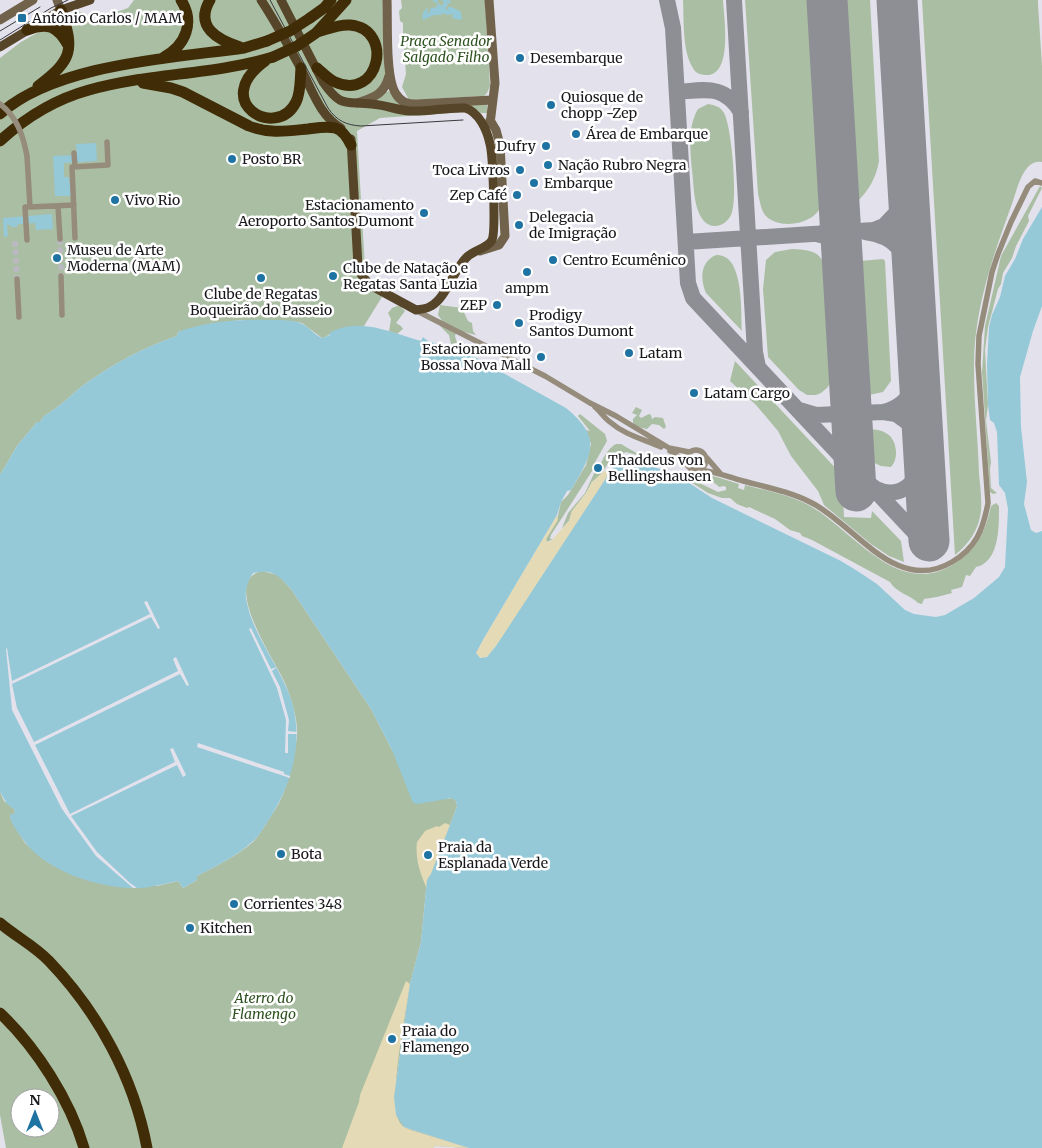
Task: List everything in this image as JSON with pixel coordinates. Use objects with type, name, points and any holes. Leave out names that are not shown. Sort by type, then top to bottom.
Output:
[{"type":"highway","points":[[160,60],[178,48],[186,32],[187,15],[180,0]]},
{"type":"highway","points":[[210,0],[206,9],[205,19],[211,32],[224,41],[244,48]]},
{"type":"highway","points":[[0,141],[13,129],[40,110],[89,90],[129,81],[232,67],[272,57],[296,46],[316,32],[346,0]]},
{"type":"highway","points":[[0,114],[63,65],[68,46],[68,30],[60,3]]},
{"type":"highway","points":[[25,96],[61,81],[93,71],[244,48],[267,41],[290,31],[328,3]]},
{"type":"highway","points":[[316,32],[345,25],[358,27],[374,41],[378,57],[376,68],[369,77],[353,84],[336,83],[317,68]]},
{"type":"highway","points":[[27,30],[38,26],[54,28],[63,36],[68,46]]},
{"type":"highway","points":[[272,57],[253,71],[243,87],[243,97],[247,105],[261,117],[279,117],[286,114],[292,108],[298,94],[301,68]]},
{"type":"highway","points":[[129,81],[183,92],[260,130],[276,132],[319,127],[336,128],[341,131],[351,145]]},
{"type":"highway","points":[[0,923],[47,959],[80,998],[111,1045],[124,1071],[136,1104],[147,1148]]},
{"type":"highway","points":[[0,1013],[30,1048],[48,1073],[65,1102],[80,1134],[84,1148]]},
{"type":"main road","points":[[0,47],[27,30],[60,3],[90,0]]},
{"type":"main road","points":[[261,0],[301,68],[323,112],[332,122],[347,132],[351,138],[358,266],[362,276],[370,285],[416,310],[432,306],[442,295],[466,258],[488,245],[494,236],[490,144],[478,116],[467,109],[413,111],[375,104],[353,104],[341,101],[332,94],[323,82],[282,0]]},
{"type":"street","points":[[0,20],[33,0]]},
{"type":"street","points":[[387,0],[390,71],[394,93],[401,100],[407,104],[492,100]]},
{"type":"street","points":[[489,0],[494,90],[490,120],[490,144]]},
{"type":"street","points":[[353,104],[382,92],[390,71]]},
{"type":"street","points":[[480,101],[494,90]]},
{"type":"street","points":[[0,104],[9,112],[20,129],[27,156],[30,207]]},
{"type":"street","points":[[472,253],[499,245],[505,236],[500,145],[496,130],[490,120]]},
{"type":"street","points":[[74,164],[108,165],[107,142]]},
{"type":"street","points":[[74,154],[74,164],[72,167],[75,238]]},
{"type":"street","points":[[590,403],[619,429],[673,453],[692,470],[720,473],[788,493],[813,503],[876,553],[899,566],[918,570],[936,569],[949,564],[966,553],[980,533],[984,524],[988,503],[978,355],[979,336],[993,267],[1010,222],[1028,187],[1035,182],[1042,183]]},
{"type":"street","points":[[27,240],[25,207],[74,205]]},
{"type":"street","points":[[58,206],[60,239]]},
{"type":"street","points":[[61,276],[62,315]]},
{"type":"street","points":[[17,279],[19,317]]},
{"type":"street","points":[[432,306],[434,320]]},
{"type":"street","points":[[416,310],[542,374],[590,403],[609,411],[669,448],[689,452],[698,450],[704,453],[720,473]]},
{"type":"street","points":[[687,465],[686,458],[689,452]]},
{"type":"street","points":[[699,470],[704,466],[706,457]]},
{"type":"green space","points":[[134,0],[385,0],[387,92],[389,91],[397,101],[487,104],[487,113],[481,113],[474,108],[464,112],[380,118],[357,131],[365,268],[382,297],[364,326],[339,329],[322,338],[302,323],[292,321],[241,320],[209,324],[178,332],[177,336],[139,352],[104,371],[44,416],[17,446],[0,475],[0,58],[21,42],[76,11],[84,13],[90,21],[128,8]]},
{"type":"green space","name":"Praça Senador Salgado Filho","points":[[401,0],[485,0],[490,86],[484,96],[409,100],[402,87],[406,74],[404,48],[401,44],[403,23],[400,21],[399,11],[402,8]]},
{"type":"green space","points":[[683,0],[723,0],[724,56],[715,73],[702,75],[694,70],[689,61],[684,35]]},
{"type":"green space","points":[[745,0],[809,0],[822,201],[820,209],[814,215],[799,223],[789,224],[772,221],[764,214],[760,203]]},
{"type":"green space","points":[[844,0],[870,0],[879,161],[871,183],[857,202]]},
{"type":"green space","points":[[922,0],[1038,0],[1042,66],[1042,162],[1030,165],[1019,182],[992,263],[977,326],[974,370],[981,511],[973,536],[955,555]]},
{"type":"green space","points":[[708,104],[718,107],[724,113],[727,121],[733,164],[734,195],[731,215],[721,225],[716,226],[709,225],[704,221],[697,209],[691,153],[691,134],[694,117],[698,109]]},
{"type":"green space","points":[[1040,186],[1042,188],[1028,216],[1029,221],[1003,273],[988,327],[985,350],[988,405],[986,420],[991,462],[991,488],[997,493],[993,494],[990,492],[982,372],[985,326],[1001,256]]},
{"type":"green space","points":[[792,249],[815,253],[822,259],[826,271],[832,378],[828,387],[816,395],[807,395],[799,390],[768,357],[763,289],[766,260],[775,252]]},
{"type":"green space","points":[[716,255],[725,257],[732,263],[736,273],[741,298],[742,331],[706,293],[704,288],[702,277],[704,266]]},
{"type":"green space","points":[[883,259],[885,261],[891,381],[883,392],[869,395],[867,394],[859,262]]},
{"type":"green space","points":[[440,305],[462,308],[468,321],[472,323],[473,331],[476,335],[464,332],[456,333],[457,343],[451,344],[449,335],[440,326],[443,322],[438,315]]},
{"type":"green space","points":[[397,306],[400,306],[405,311],[396,323],[403,329],[397,334],[389,331],[391,319],[388,313]]},
{"type":"green space","points":[[735,361],[842,475],[844,517],[871,518],[872,511],[901,541],[904,562],[889,556],[871,544],[824,505],[818,491],[791,456],[778,431],[756,405],[730,381]]},
{"type":"green space","points":[[636,407],[642,410],[639,416],[641,418],[649,414],[652,419],[655,417],[663,418],[666,427],[664,429],[659,425],[652,424],[647,429],[633,423],[633,419],[637,415],[632,413]]},
{"type":"green space","points":[[580,414],[605,434],[607,441],[594,464],[594,468],[551,535],[550,539],[553,539],[547,542],[546,539],[557,520],[561,502],[568,495],[586,465],[591,444],[586,430],[590,431],[578,416]]},
{"type":"green space","points":[[866,429],[887,433],[893,440],[896,454],[891,467],[881,466],[868,460]]},
{"type":"green space","points":[[616,444],[621,444],[638,454],[626,452],[611,459],[601,474],[592,482],[586,493],[572,511],[569,521],[562,528],[568,513],[585,493],[596,469],[600,468],[606,454]]},
{"type":"green space","points":[[683,475],[718,492],[726,490],[726,487],[719,487],[711,481],[696,477],[710,475],[739,484],[738,488],[744,490],[745,485],[803,502],[826,517],[877,558],[895,568],[914,574],[933,573],[954,564],[969,552],[983,532],[991,506],[996,503],[999,506],[999,523],[994,551],[990,558],[984,564],[976,567],[970,576],[966,575],[962,587],[951,590],[952,593],[924,599],[922,604],[900,591],[890,582],[802,536],[800,533],[790,530],[775,519],[749,507],[737,504],[730,498],[722,498],[708,493],[683,477]]},
{"type":"green space","name":"Aterro do Flamengo","points":[[262,571],[278,575],[291,589],[371,709],[392,750],[447,799],[453,798],[456,801],[455,812],[427,880],[421,942],[410,984],[394,1097],[404,1127],[469,1148],[436,1146],[432,1148],[6,1148],[0,1115],[0,792],[4,801],[14,809],[15,813],[10,818],[25,843],[51,864],[83,879],[157,886],[178,881],[183,888],[197,880],[197,876],[247,847],[260,833],[285,790],[297,738],[297,729],[290,695],[254,623],[248,605],[246,589],[250,578]]},
{"type":"sand","points":[[607,469],[612,469],[510,627],[489,655],[484,658],[478,657],[476,653],[484,638],[557,515],[558,520],[546,539],[547,542],[551,541],[569,521],[572,511],[592,482]]},
{"type":"sand","name":"Praia da Esplanada Verde","points":[[445,823],[450,825],[427,880],[427,889],[419,866],[417,842],[425,831]]},
{"type":"sand","name":"Praia do Flamengo","points":[[406,981],[410,984],[399,1055],[396,1094],[396,1110],[399,1121],[402,1126],[411,1130],[469,1148],[436,1146],[432,1148],[342,1148],[360,1095]]},
{"type":"water","points":[[432,0],[438,0],[437,3],[442,6],[444,3],[442,0],[450,0],[451,5],[447,1],[448,5],[445,8],[448,10],[448,7],[451,7],[460,11],[461,20],[452,18],[452,14],[447,15],[443,13],[423,20],[424,11],[428,7],[427,12],[429,13],[431,8],[437,7],[437,4]]},
{"type":"water","points":[[96,143],[97,161],[64,163],[64,177],[69,177],[71,196],[55,196],[53,156],[77,155],[76,144]]},
{"type":"water","points":[[1042,207],[1042,306],[1020,377],[1021,427],[1027,482],[1024,504],[1031,530],[1036,533],[1042,531],[1042,1148],[469,1148],[404,1127],[396,1115],[394,1097],[410,984],[421,942],[427,880],[455,812],[456,801],[452,798],[418,804],[413,803],[392,750],[371,709],[291,589],[275,574],[266,572],[253,573],[247,585],[246,598],[254,624],[292,702],[297,733],[296,749],[289,779],[283,794],[268,821],[254,840],[219,865],[197,876],[197,880],[183,888],[178,881],[149,887],[118,887],[86,880],[56,868],[31,849],[11,821],[10,815],[15,813],[14,809],[7,804],[0,792],[0,475],[17,446],[37,422],[40,422],[44,416],[81,387],[115,364],[151,346],[177,336],[178,332],[213,323],[249,320],[290,321],[303,324],[322,338],[340,328],[364,326],[387,330],[421,341],[423,337],[428,341],[471,355],[566,408],[585,428],[590,447],[588,456],[571,490],[567,491],[561,502],[557,515],[484,638],[476,653],[480,658],[487,657],[496,646],[612,469],[621,459],[629,457],[680,477],[712,498],[841,561],[877,584],[905,610],[914,614],[936,617],[945,615],[974,598],[999,577],[1005,567],[1008,509],[1005,493],[999,485],[997,432],[994,423],[990,420],[988,405],[987,364],[989,327],[1000,297],[1005,276],[1015,259],[1023,239]]},
{"type":"water","points":[[52,214],[53,229],[36,230],[35,223],[18,224],[17,227],[7,225],[8,236],[4,237],[3,218]]},
{"type":"pier","points":[[147,601],[160,628],[158,629],[151,617],[12,684],[17,708],[34,742],[178,671],[173,659],[176,657],[189,685],[187,686],[180,674],[35,745],[70,814],[175,762],[170,749],[173,748],[186,775],[183,777],[177,765],[71,816],[97,852],[137,888],[133,888],[96,856],[62,809],[12,710],[6,649],[12,681],[150,614],[144,602]]},
{"type":"pier","points":[[251,628],[271,669],[277,667],[272,671],[280,687],[289,720],[288,731],[297,732],[297,734],[288,734],[288,753],[285,753],[286,720],[277,688],[249,629]]},
{"type":"pier","points":[[198,743],[284,772],[290,778],[197,747]]},
{"type":"taxiway","points":[[667,0],[673,28],[688,283],[693,298],[855,471],[873,487],[885,492],[893,492],[908,486],[918,474],[923,458]]},
{"type":"taxiway","points":[[734,0],[755,352],[758,367]]},
{"type":"taxiway","points":[[677,92],[705,90],[721,93],[735,103],[741,112]]},
{"type":"taxiway","points":[[686,242],[874,230],[884,226],[901,208],[907,184]]},
{"type":"taxiway","points":[[819,234],[833,225],[839,209]]},
{"type":"taxiway","points":[[865,232],[885,238],[899,248],[908,264],[913,284]]},
{"type":"taxiway","points":[[820,235],[829,237],[832,240],[837,246],[842,259]]},
{"type":"taxiway","points":[[883,412],[897,407],[906,399],[913,388],[918,374]]},
{"type":"taxiway","points":[[835,415],[846,402],[849,385]]},
{"type":"taxiway","points":[[799,410],[816,415],[883,412],[896,414],[910,424],[922,442]]},
{"type":"taxiway","points":[[872,487],[918,536],[924,537],[928,532]]},
{"type":"runway","points":[[827,0],[856,491]]},
{"type":"runway","points":[[897,0],[929,541]]},
{"type":"tunnel","points":[[60,239],[61,276]]},
{"type":"tunnel","points":[[15,241],[17,279]]},
{"type":"tram line","points":[[0,40],[51,8],[68,0]]},
{"type":"tram line","points":[[270,0],[328,108],[338,119],[351,125],[361,126],[463,120]]},
{"type":"tram line","points":[[0,31],[40,7]]},
{"type":"place","name":"Antônio Carlos / MAM","points":[[22,18]]},
{"type":"place","name":"Desembarque","points":[[520,58]]},
{"type":"place","name":"Quiosque de chopp -Zep","points":[[551,105]]},
{"type":"place","name":"Área de Embarque","points":[[576,134]]},
{"type":"place","name":"Dufry","points":[[546,146]]},
{"type":"place","name":"Posto BR","points":[[232,159]]},
{"type":"place","name":"Nação Rubro Negra","points":[[548,165]]},
{"type":"place","name":"Toca Livros","points":[[520,170]]},
{"type":"place","name":"Embarque","points":[[534,183]]},
{"type":"place","name":"Zep Café","points":[[517,195]]},
{"type":"place","name":"Vivo Rio","points":[[115,200]]},
{"type":"place","name":"Estacionamento Aeroporto Santos Dumont","points":[[424,213]]},
{"type":"place","name":"Delegacia de Imigração","points":[[519,225]]},
{"type":"place","name":"Museu de Arte Moderna (MAM)","points":[[57,258]]},
{"type":"place","name":"Centro Ecumênico","points":[[553,260]]},
{"type":"place","name":"ampm","points":[[527,272]]},
{"type":"place","name":"Clube de Natação e Regatas Santa Luzia","points":[[333,276]]},
{"type":"place","name":"Clube de Regatas Boqueirão do Passeio","points":[[261,278]]},
{"type":"place","name":"ZEP","points":[[497,305]]},
{"type":"place","name":"Prodigy Santos Dumont","points":[[519,323]]},
{"type":"place","name":"Latam","points":[[629,353]]},
{"type":"place","name":"Estacionamento Bossa Nova Mall","points":[[541,357]]},
{"type":"place","name":"Latam Cargo","points":[[694,393]]},
{"type":"place","name":"Thaddeus von Bellingshausen","points":[[598,468]]},
{"type":"place","name":"Bota","points":[[281,854]]},
{"type":"place","name":"Praia da Esplanada Verde","points":[[428,855]]},
{"type":"place","name":"Corrientes 348","points":[[234,904]]},
{"type":"place","name":"Kitchen","points":[[190,928]]},
{"type":"place","name":"Praia do Flamengo","points":[[392,1039]]}]
